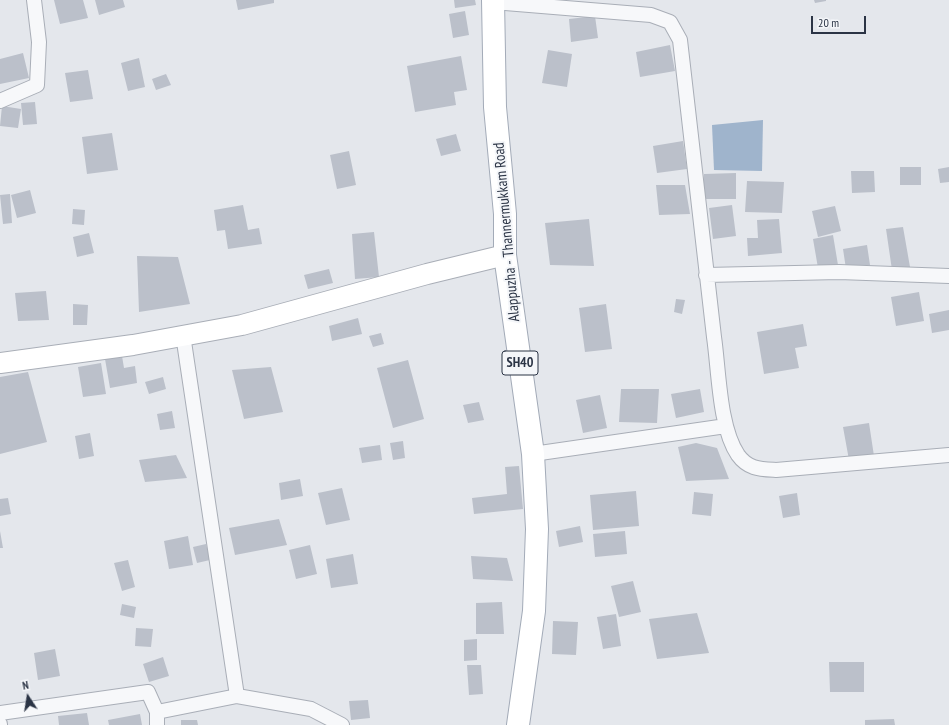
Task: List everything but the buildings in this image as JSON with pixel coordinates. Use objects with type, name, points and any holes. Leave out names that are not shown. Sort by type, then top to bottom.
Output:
[{"type":"main road","name":"Alappuzha - Thannermukkam Road","points":[[493,1],[495,107],[505,214],[505,255],[533,454],[537,529],[534,611],[518,725]]},
{"type":"main road","points":[[0,363],[133,344],[242,325],[427,274],[505,255]]},
{"type":"street","points":[[0,101],[37,85],[39,42],[34,0]]},
{"type":"street","points":[[493,1],[651,15],[670,22],[680,40],[706,275],[726,426],[739,456],[747,464],[757,468],[776,470],[949,455]]},
{"type":"street","points":[[706,275],[839,272],[949,276]]},
{"type":"street","points":[[183,335],[237,696]]},
{"type":"street","points":[[533,454],[726,426]]},
{"type":"street","points":[[0,713],[148,692],[157,718],[237,696],[311,709],[342,725]]},
{"type":"water","points":[[763,120],[762,171],[714,170],[712,125]]}]
